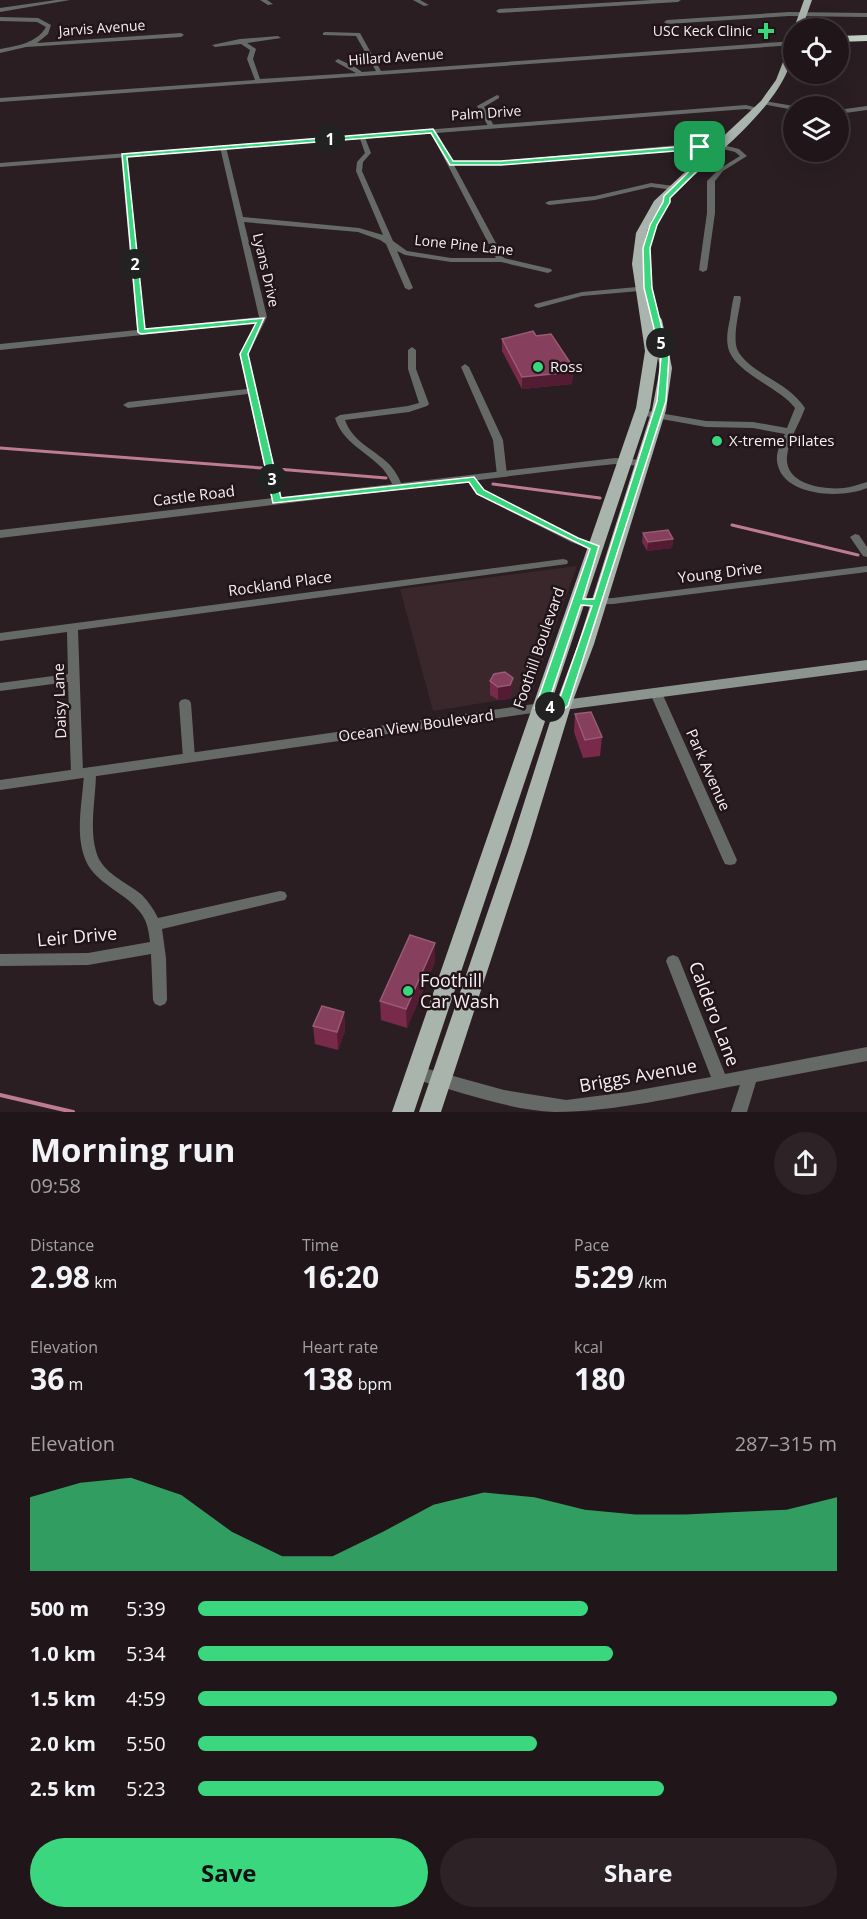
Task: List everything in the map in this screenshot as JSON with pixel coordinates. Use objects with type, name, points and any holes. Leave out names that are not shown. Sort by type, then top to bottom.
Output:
[{"type":"highway","points":[[849,40],[867,40]]},
{"type":"main road","points":[[802,18],[808,0]]},
{"type":"main road","name":"Foothill Boulevard","points":[[430,1112],[520,844],[562,706],[598,603],[657,415],[666,369],[636,261],[642,229],[653,208],[761,106],[783,72]]},
{"type":"main road","name":"Foothill Boulevard","points":[[403,1112],[642,412],[651,360],[653,326]]},
{"type":"main road","name":"Ocean View Boulevard","points":[[541,708],[867,665]]},
{"type":"street","points":[[0,10],[67,0]]},
{"type":"street","points":[[263,0],[270,4]]},
{"type":"street","points":[[416,0],[426,5]]},
{"type":"street","points":[[499,11],[678,0]]},
{"type":"street","points":[[667,22],[803,15],[867,15]]},
{"type":"street","points":[[0,19],[27,19],[48,24],[45,34],[25,45]]},
{"type":"street","points":[[325,34],[358,34],[379,72]]},
{"type":"street","name":"Jarvis Avenue","points":[[0,51],[25,45],[181,35]]},
{"type":"street","points":[[215,45],[278,38]]},
{"type":"street","points":[[240,41],[253,49],[250,59],[258,81]]},
{"type":"street","name":"Hillard Avenue","points":[[0,100],[783,44]]},
{"type":"street","points":[[338,61],[360,74]]},
{"type":"street","points":[[491,126],[480,106],[497,97]]},
{"type":"street","points":[[761,106],[783,107]]},
{"type":"street","name":"Palm Drive","points":[[0,165],[761,106]]},
{"type":"street","points":[[849,110],[867,108]]},
{"type":"street","points":[[433,131],[501,260]]},
{"type":"street","points":[[362,136],[368,153],[360,162],[359,171],[408,288]]},
{"type":"street","points":[[450,163],[501,163],[690,146],[737,150],[744,156],[721,170],[711,181],[711,213],[703,270]]},
{"type":"street","name":"Lyans Drive","points":[[223,147],[263,317],[244,354],[277,501]]},
{"type":"street","points":[[124,155],[141,332]]},
{"type":"street","points":[[549,203],[595,198],[651,185],[670,193]]},
{"type":"street","name":"Lone Pine Lane","points":[[240,219],[359,230],[389,243],[401,252],[428,257],[501,260],[548,271]]},
{"type":"street","points":[[538,306],[582,294],[644,288]]},
{"type":"street","points":[[737,298],[732,349],[744,362],[798,404],[799,414],[782,463],[793,479],[829,492],[851,492],[867,485]]},
{"type":"street","points":[[0,347],[261,320]]},
{"type":"street","points":[[398,487],[392,471],[347,435],[340,418],[410,409],[424,404],[412,369],[412,350]]},
{"type":"street","points":[[465,367],[498,440],[502,474]]},
{"type":"street","points":[[128,405],[252,391]]},
{"type":"street","points":[[642,412],[705,424],[755,425],[791,432]]},
{"type":"street","name":"Castle Road","points":[[0,534],[502,474],[626,461],[642,463]]},
{"type":"street","points":[[471,479],[480,492],[595,548]]},
{"type":"street","points":[[855,537],[867,554]]},
{"type":"street","name":"Rockland Place","points":[[0,637],[563,562]]},
{"type":"street","name":"Young Drive","points":[[577,602],[598,603],[867,568]]},
{"type":"street","name":"Daisy Lane","points":[[72,627],[74,677],[89,850],[95,865],[129,892],[151,916],[153,925]]},
{"type":"street","points":[[0,687],[74,677]]},
{"type":"street","name":"Park Avenue","points":[[656,693],[730,860]]},
{"type":"street","points":[[185,703],[189,758]]},
{"type":"street","name":"Ocean View Boulevard","points":[[0,784],[541,708]]},
{"type":"street","points":[[160,1000],[157,947],[153,925],[280,896]]},
{"type":"street","name":"Leir Drive","points":[[0,960],[88,959],[157,947]]},
{"type":"street","name":"Caldero Lane","points":[[673,961],[720,1081]]},
{"type":"street","name":"Briggs Avenue","points":[[417,1074],[504,1097],[567,1107],[589,1106],[867,1054]]},
{"type":"street","points":[[740,1112],[750,1076]]},
{"type":"shaded area","points":[[577,566],[531,695],[433,711],[400,589]]},
{"type":"building","name":"Ross","points":[[533,331],[536,336],[551,334],[573,367],[570,367],[572,372],[522,377],[502,339]]},
{"type":"building","points":[[668,530],[673,539],[648,542],[643,533]]},
{"type":"building","points":[[505,672],[513,678],[510,685],[498,687],[490,681],[494,674]]},
{"type":"building","points":[[591,712],[602,737],[585,740],[575,714]]},
{"type":"building","points":[[410,935],[435,943],[406,1009],[380,1001]]},
{"type":"building","points":[[322,1006],[344,1012],[337,1032],[313,1026]]},
{"type":"waterway","points":[[0,448],[262,468]]},
{"type":"waterway","points":[[277,469],[386,478]]},
{"type":"waterway","points":[[493,484],[600,498]]},
{"type":"waterway","points":[[732,525],[858,555]]},
{"type":"waterway","points":[[0,1095],[73,1112]]},
{"type":"place","name":"USC Keck Clinic","points":[[766,31]]},
{"type":"place","name":"Ross","points":[[538,367]]},
{"type":"place","name":"X-treme Pilates","points":[[717,441]]},
{"type":"place","name":"Foothill Car Wash","points":[[408,991]]},
{"type":"route","points":[[700,147],[527,159],[501,163],[450,163],[433,131],[124,155],[141,332],[261,320],[244,354],[277,501],[471,479],[480,492],[595,548],[577,602],[598,603],[586,644],[562,706],[541,708],[577,602],[598,603],[662,401],[666,369],[665,357],[648,288],[646,248],[653,225],[667,202],[666,197],[716,149],[700,147]]}]
